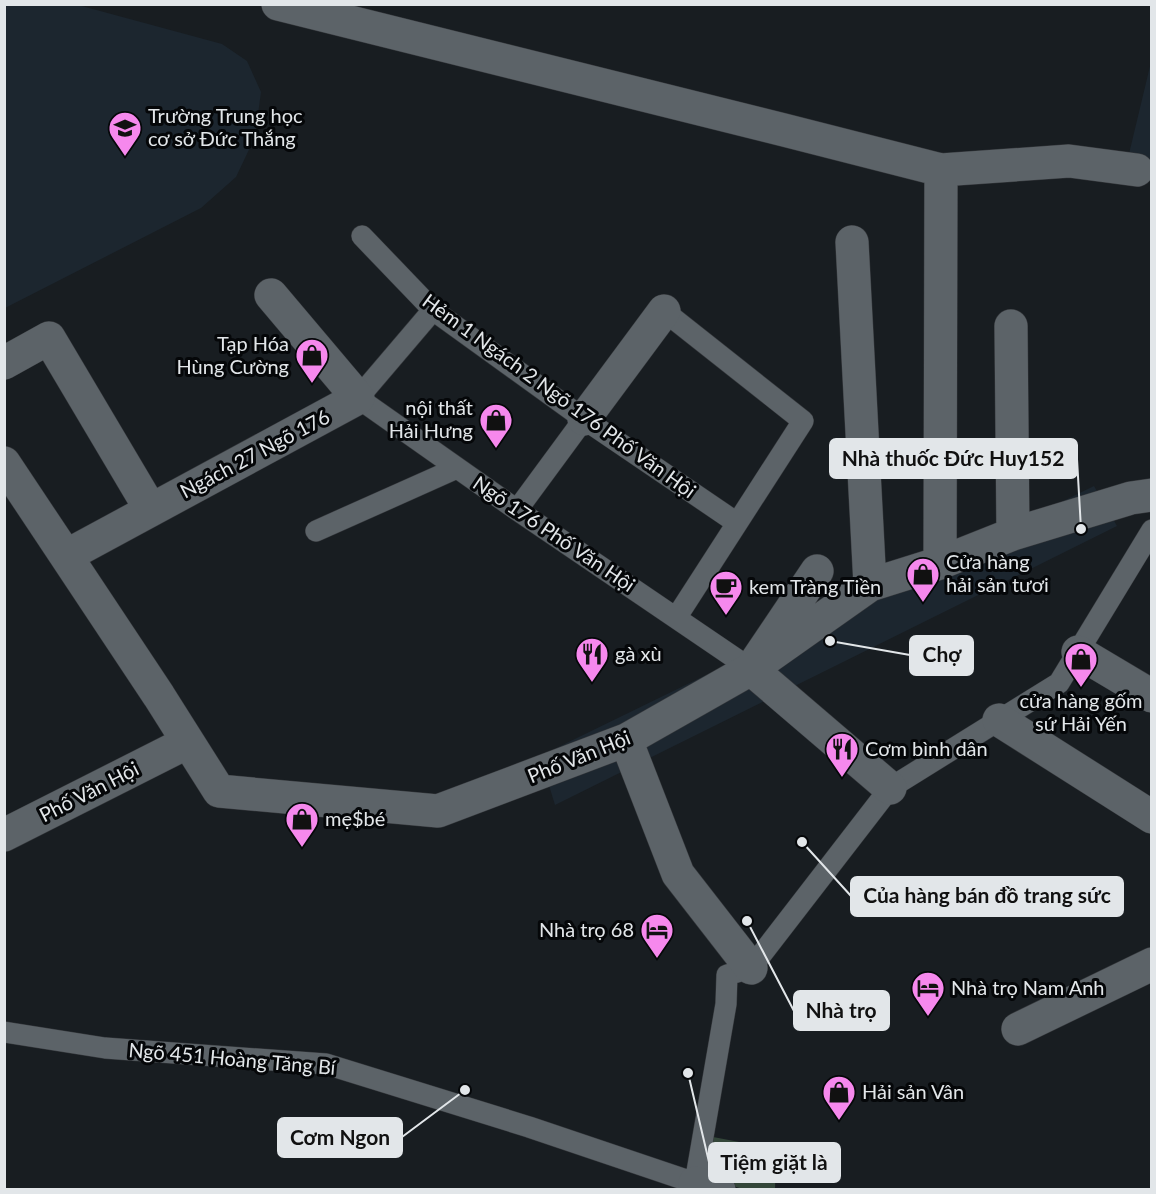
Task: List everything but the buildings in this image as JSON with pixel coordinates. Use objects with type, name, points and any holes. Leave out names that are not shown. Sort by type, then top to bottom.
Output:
[{"type":"street","points":[[278,4],[941,170],[1069,161],[1137,170]]},
{"type":"street","points":[[940,563],[941,170]]},
{"type":"street","points":[[852,242],[870,585]]},
{"type":"street","points":[[271,295],[358,398]]},
{"type":"street","points":[[584,419],[664,311]]},
{"type":"street","points":[[1011,326],[1013,534]]},
{"type":"street","points":[[4,363],[49,338],[151,510]]},
{"type":"street","name":"Ngách 27 Ngõ 176","points":[[66,556],[358,398]]},
{"type":"street","points":[[4,463],[188,742]]},
{"type":"street","name":"Phố Văn Hội","points":[[4,835],[188,742],[219,791],[438,811],[626,740],[752,669],[870,585],[940,563],[1013,534],[1131,498],[1152,495]]},
{"type":"street","points":[[817,571],[752,669],[890,788]]},
{"type":"street","points":[[1078,651],[1152,696]]},
{"type":"street","points":[[999,720],[1152,817]]},
{"type":"street","points":[[626,740],[678,874],[751,968]]},
{"type":"street","points":[[1018,1029],[1152,964]]},
{"type":"lane","name":"Hẻm 1 Ngách 2 Ngõ 176 Phố Văn Hội","points":[[362,236],[433,310],[584,419],[737,523]]},
{"type":"lane","points":[[358,398],[433,310]]},
{"type":"lane","points":[[664,311],[803,421],[676,618]]},
{"type":"lane","name":"Ngõ 176 Phố Văn Hội","points":[[358,398],[517,510],[752,669]]},
{"type":"lane","points":[[517,510],[584,419]]},
{"type":"lane","points":[[316,531],[457,468]]},
{"type":"lane","points":[[707,1186],[727,975],[751,968],[890,788],[1059,683],[1152,530]]},
{"type":"lane","name":"Ngõ 451 Hoàng Tăng Bí","points":[[4,1032],[105,1048],[327,1064],[530,1127],[707,1186]]},
{"type":"shaded area","name":"Trường Trung học cơ sở Đức Thắng","points":[[5,4],[78,5],[222,44],[247,61],[261,92],[255,137],[236,177],[201,208],[5,308]]},
{"type":"shaded area","points":[[1151,62],[1151,166],[1128,158]]},
{"type":"shaded area","points":[[1094,486],[1117,526],[555,805],[540,756]]},
{"type":"green space","points":[[713,1137],[776,1149],[775,1189],[743,1189],[706,1178]]},
{"type":"place","name":"Trường Trung học cơ sở Đức Thắng","points":[[125,157]]},
{"type":"place","name":"Tạp Hóa Hùng Cường","points":[[312,384]]},
{"type":"place","name":"nội thất Hải Hưng","points":[[496,449]]},
{"type":"place","name":"Nhà thuốc Đức Huy152","points":[[1081,529]]},
{"type":"place","name":"Cửa hàng hải sản tươi","points":[[923,603]]},
{"type":"place","name":"kem Tràng Tiền","points":[[726,616]]},
{"type":"place","name":"Chợ","points":[[830,641]]},
{"type":"place","name":"gà xù","points":[[592,683]]},
{"type":"place","name":"cửa hàng gốm sứ Hải Yến","points":[[1081,688]]},
{"type":"place","name":"Cơm bình dân","points":[[842,778]]},
{"type":"place","name":"Của hàng bán đồ trang sức","points":[[802,842]]},
{"type":"place","name":"mẹ$bé","points":[[302,848]]},
{"type":"place","name":"Nhà trọ","points":[[747,921]]},
{"type":"place","name":"Nhà trọ 68","points":[[657,959]]},
{"type":"place","name":"Nhà trọ Nam Anh","points":[[928,1017]]},
{"type":"place","name":"Tiệm giặt là","points":[[688,1073]]},
{"type":"place","name":"Cơm Ngon","points":[[465,1090]]},
{"type":"place","name":"Hải sản Vân","points":[[839,1121]]}]
